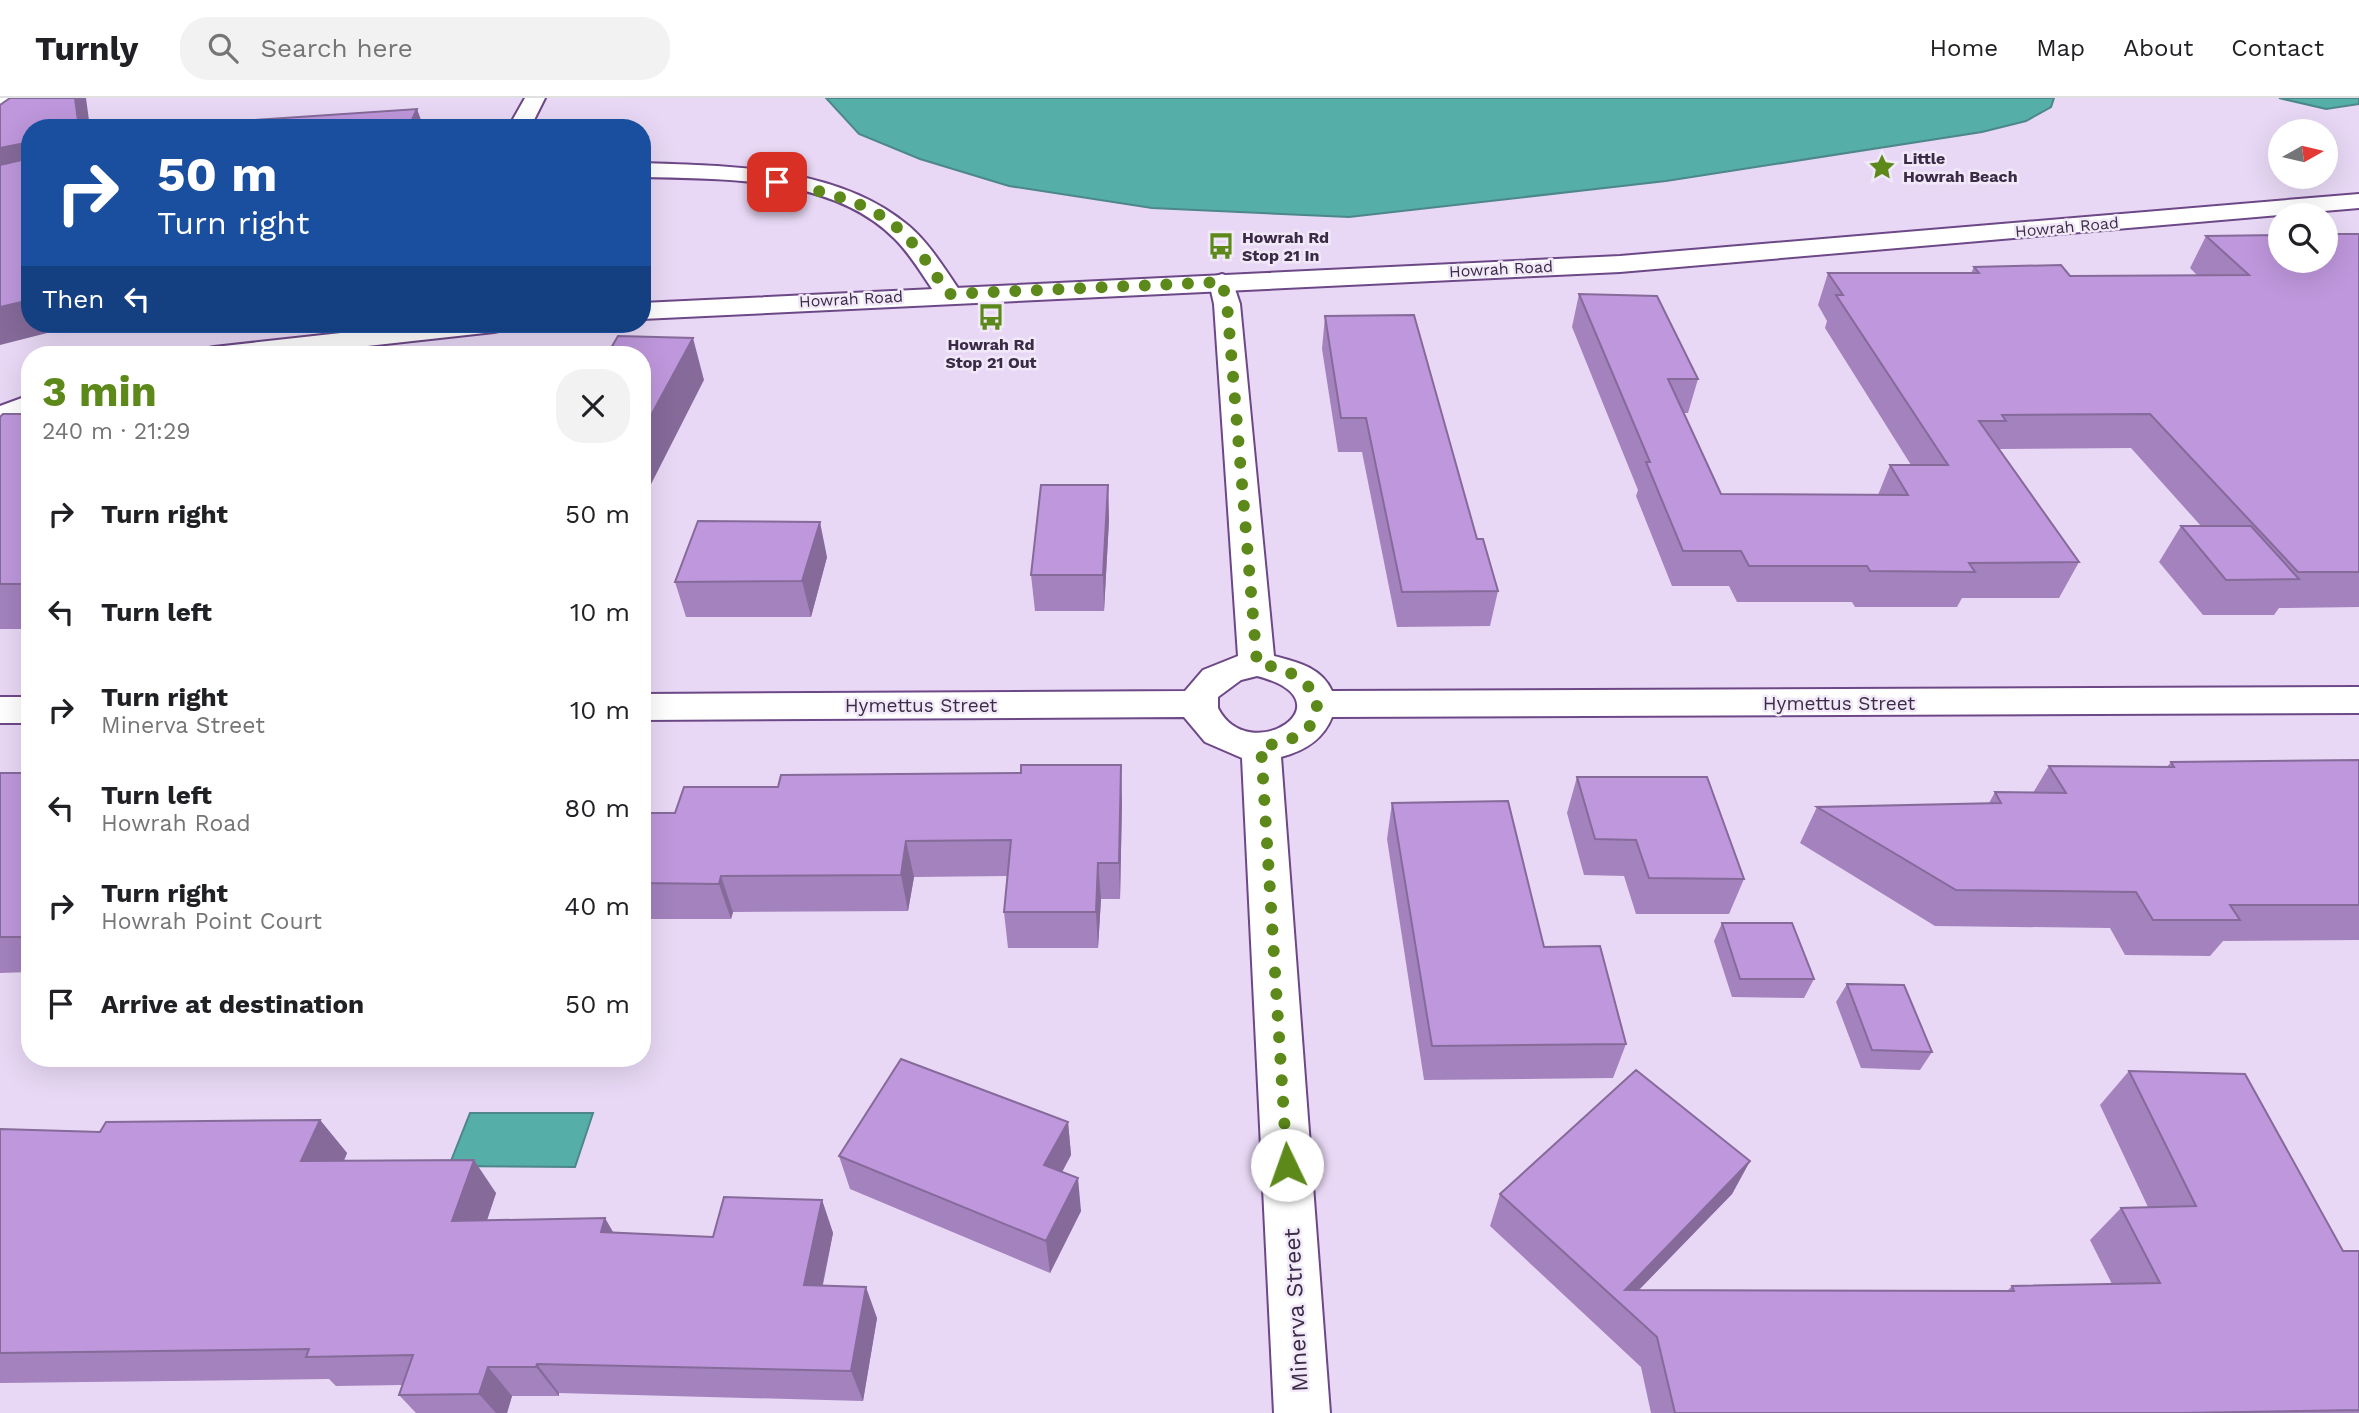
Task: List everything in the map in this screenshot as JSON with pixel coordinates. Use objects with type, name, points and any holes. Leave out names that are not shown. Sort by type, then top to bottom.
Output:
[{"type":"street","points":[[0,101],[5,98]]},
{"type":"street","points":[[524,119],[535,98]]},
{"type":"street","points":[[651,170],[697,172],[777,182],[848,200],[878,213],[904,234],[949,294]]},
{"type":"street","name":"Howrah Road","points":[[651,311],[949,294],[1620,264],[2359,201]]},
{"type":"street","points":[[1222,282],[1227,304],[1257,664]]},
{"type":"street","points":[[296,346],[413,333]]},
{"type":"street","points":[[0,417],[21,408]]},
{"type":"street","points":[[1257,664],[1275,666],[1298,677],[1315,692],[1319,704],[1317,717],[1297,738],[1281,744],[1261,746],[1225,738],[1203,717],[1200,704],[1207,684],[1216,676],[1257,664]]},
{"type":"street","name":"Hymettus Street","points":[[1319,704],[2359,700]]},
{"type":"street","name":"Hymettus Street","points":[[651,707],[1200,704]]},
{"type":"street","points":[[0,710],[21,710]]},
{"type":"street","name":"Minerva Street","points":[[1261,746],[1302,1413]]},
{"type":"shaded area","points":[[826,98],[2054,98],[2051,107],[2026,121],[1982,132],[1666,181],[1349,217],[1152,208],[1009,186],[920,159],[859,134]]},
{"type":"shaded area","points":[[2279,98],[2359,98],[2359,104],[2326,109]]},
{"type":"shaded area","points":[[470,1113],[593,1113],[575,1167],[449,1166]]},
{"type":"building","points":[[10,98],[75,98],[78,119],[21,119],[21,144],[0,148],[0,105]]},
{"type":"building","points":[[417,109],[412,119],[269,119]]},
{"type":"building","points":[[21,160],[21,302],[0,307],[0,165]]},
{"type":"building","points":[[2338,234],[2359,234],[2359,572],[2298,572],[2150,414],[2002,415],[2006,421],[1979,421],[2079,562],[1969,563],[1975,572],[1870,571],[1867,566],[1749,566],[1741,551],[1683,551],[1646,462],[1650,462],[1579,294],[1657,296],[1698,379],[1668,379],[1721,494],[1908,495],[1890,465],[1948,465],[1836,295],[1843,295],[1828,273],[1979,273],[1974,267],[2061,265],[2070,276],[2249,275],[2206,236],[2268,235],[2268,273],[2338,273]]},
{"type":"building","points":[[1414,315],[1477,539],[1483,539],[1498,591],[1402,592],[1366,418],[1341,418],[1325,316]]},
{"type":"building","points":[[618,336],[693,338],[651,415],[651,346],[612,346]]},
{"type":"building","points":[[3,414],[21,414],[21,584],[0,584],[0,417]]},
{"type":"building","points":[[1041,485],[1108,485],[1103,575],[1031,575]]},
{"type":"building","points":[[698,521],[820,522],[802,581],[675,582]]},
{"type":"building","points":[[2181,526],[2251,526],[2299,579],[2226,580]]},
{"type":"building","points":[[2359,760],[2359,905],[2230,905],[2240,920],[2153,920],[2136,892],[1956,890],[1817,807],[2001,803],[1995,792],[2066,793],[2049,766],[2174,767],[2171,762]]},
{"type":"building","points":[[1021,765],[1121,765],[1119,863],[1098,863],[1096,912],[1004,912],[1011,840],[906,841],[901,875],[721,876],[719,884],[651,883],[651,813],[675,813],[684,787],[778,787],[781,775],[1021,773]]},
{"type":"building","points":[[0,773],[21,773],[21,937],[0,937]]},
{"type":"building","points":[[1577,777],[1707,777],[1744,879],[1649,878],[1636,840],[1595,839]]},
{"type":"building","points":[[1508,801],[1544,947],[1600,946],[1626,1044],[1432,1046],[1392,803]]},
{"type":"building","points":[[1722,923],[1792,923],[1814,979],[1740,979]]},
{"type":"building","points":[[1847,984],[1904,985],[1932,1052],[1872,1050]]},
{"type":"building","points":[[901,1059],[1068,1122],[1044,1165],[1078,1178],[1046,1241],[839,1156]]},
{"type":"building","points":[[1636,1070],[1750,1161],[1625,1290],[2014,1291],[2012,1286],[2160,1283],[2121,1208],[2196,1206],[2129,1071],[2245,1074],[2343,1251],[2359,1251],[2359,1410],[2183,1413],[1675,1413],[1657,1337],[1500,1194]]},
{"type":"building","points":[[320,1120],[301,1161],[474,1160],[452,1221],[605,1218],[601,1232],[713,1237],[724,1197],[822,1200],[804,1285],[866,1287],[851,1371],[537,1364],[536,1367],[488,1367],[479,1394],[399,1395],[413,1355],[306,1357],[309,1349],[0,1353],[0,1129],[100,1132],[106,1122]]},
{"type":"place","name":"Little Howrah Beach","points":[[1882,167]]},
{"type":"place","name":"Howrah Rd Stop 21 In","points":[[1221,246]]},
{"type":"place","name":"Howrah Rd Stop 21 Out","points":[[991,317]]},
{"type":"route","points":[[777,182],[816,190],[878,213],[904,234],[949,294],[1222,282],[1227,304],[1257,664],[1292,672],[1315,692],[1319,704],[1317,717],[1310,729],[1281,744],[1261,746],[1287,1165]]}]
